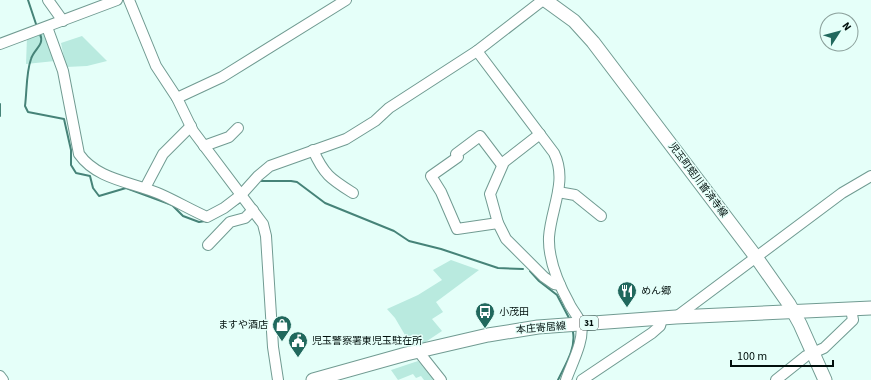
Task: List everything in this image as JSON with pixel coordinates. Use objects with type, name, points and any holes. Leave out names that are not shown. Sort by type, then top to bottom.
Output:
[{"type":"main road","name":"児玉町蛭川普済寺線","points":[[544,0],[574,21],[593,42],[756,257],[795,312],[814,352],[825,380]]},
{"type":"main road","name":"本庄寄居線","points":[[313,380],[418,351],[515,330],[676,317],[871,308]]},
{"type":"street","points":[[48,0],[64,21]]},
{"type":"street","points":[[0,44],[117,0]]},
{"type":"street","points":[[129,0],[156,66],[177,98],[191,126],[204,146],[263,224],[266,236],[272,347],[278,380]]},
{"type":"street","points":[[177,98],[222,77],[346,0]]},
{"type":"street","points":[[47,27],[62,71],[79,154],[84,162],[99,173],[160,194],[207,217],[224,208],[241,195],[258,176],[270,166],[346,139],[375,121],[389,108],[477,51],[544,0]]},
{"type":"street","points":[[477,51],[554,153],[560,167],[558,192],[549,236],[549,249],[560,285],[581,324],[580,343],[566,380]]},
{"type":"street","points":[[145,188],[164,154],[191,126]]},
{"type":"street","points":[[204,146],[229,137],[238,128]]},
{"type":"street","points":[[540,134],[504,162],[490,194],[498,223],[506,239],[544,277],[554,284],[560,285]]},
{"type":"street","points":[[498,223],[457,229],[441,192],[431,176],[458,157],[456,154],[480,136],[502,165]]},
{"type":"street","points":[[313,150],[321,169],[334,181],[353,193]]},
{"type":"street","points":[[676,317],[842,193],[871,176]]},
{"type":"street","points":[[558,192],[574,195],[601,216]]},
{"type":"street","points":[[208,245],[230,222],[245,218],[253,210]]},
{"type":"street","points":[[776,380],[814,352],[824,348],[853,320],[851,309]]},
{"type":"street","points":[[588,379],[652,333],[660,326],[662,319]]},
{"type":"street","points":[[418,351],[441,380]]},
{"type":"street","points":[[0,376],[3,380]]},
{"type":"green space","points":[[44,31],[55,61],[26,64],[27,37]]},
{"type":"green space","points":[[82,36],[107,61],[87,66],[66,67],[61,43]]},
{"type":"green space","points":[[451,260],[479,270],[436,302],[443,312],[432,319],[442,331],[421,345],[412,347],[395,318],[387,309],[418,295],[442,280],[433,270]]},
{"type":"green space","points":[[418,361],[434,380],[424,380],[421,376],[416,378],[413,374],[398,380],[391,370]]},
{"type":"waterway","points":[[28,0],[37,27]]},
{"type":"waterway","points":[[40,34],[40,44],[32,56],[29,64],[25,106],[28,112],[64,119],[71,150],[71,165],[76,173],[90,176],[93,188],[99,196],[126,188],[172,205],[183,216],[199,222],[205,221]]},
{"type":"waterway","points":[[0,104],[0,116]]},
{"type":"waterway","points":[[259,181],[297,182],[325,203],[394,231],[409,241],[441,249],[498,268],[523,269]]},
{"type":"waterway","points":[[234,206],[239,203]]},
{"type":"waterway","points":[[530,271],[539,281],[557,295],[569,318]]},
{"type":"waterway","points":[[558,380],[567,363],[573,345],[573,332]]},
{"type":"place","name":"めん郷","points":[[627,308]]},
{"type":"place","name":"小茂田","points":[[485,329]]},
{"type":"place","name":"ますや酒店","points":[[282,342]]},
{"type":"place","name":"児玉警察署東児玉駐在所","points":[[298,358]]}]
